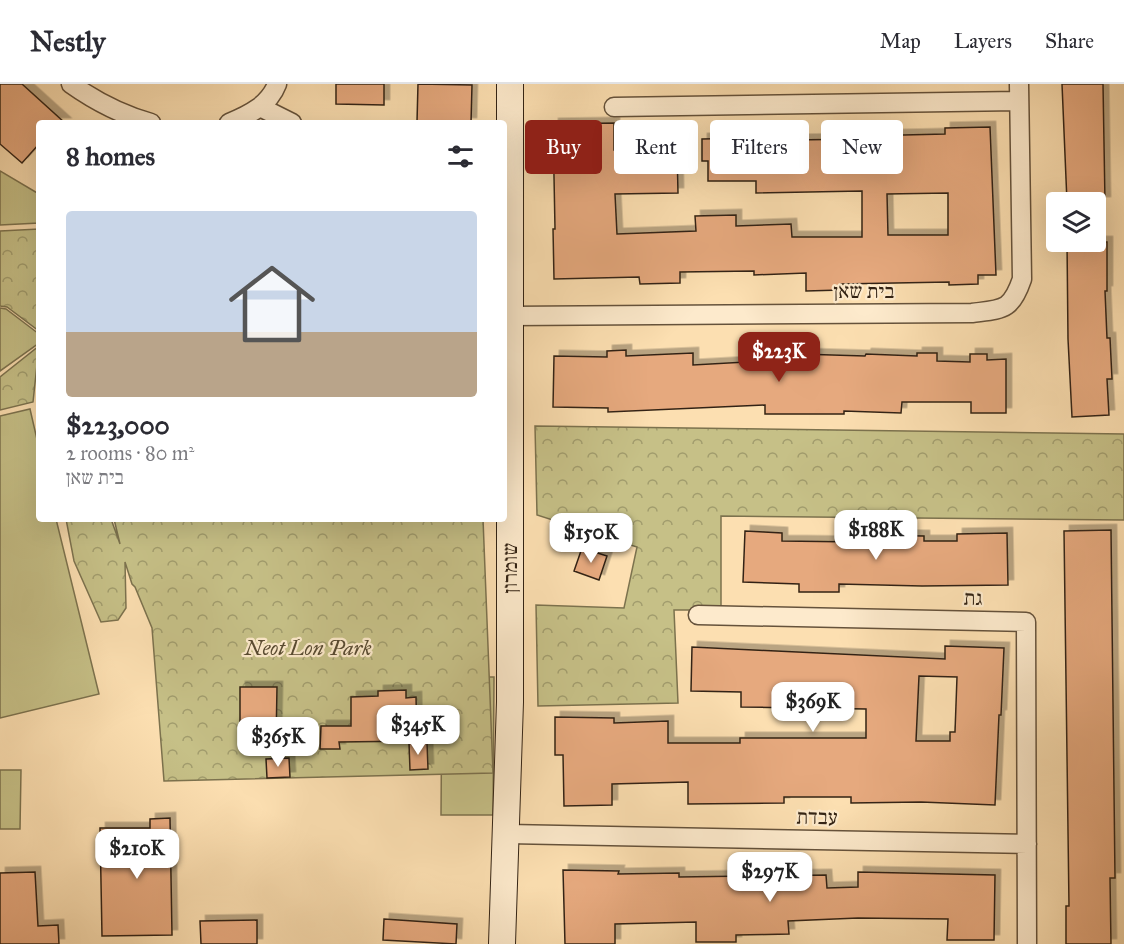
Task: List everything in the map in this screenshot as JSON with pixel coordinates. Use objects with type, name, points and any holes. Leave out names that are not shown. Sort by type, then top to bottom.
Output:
[{"type":"street","points":[[71,84],[117,111],[142,120]]},
{"type":"street","points":[[235,120],[260,107],[277,84]]},
{"type":"street","name":"שומרון","points":[[502,944],[510,702],[510,84]]},
{"type":"street","name":"בית שאן","points":[[510,316],[972,313],[990,311],[1009,305],[1016,294],[1022,279],[1019,92],[614,107]]},
{"type":"street","points":[[260,107],[286,120]]},
{"type":"street","name":"גת","points":[[698,615],[1026,622],[1028,844]]},
{"type":"street","name":"עבדת","points":[[507,834],[1028,844]]},
{"type":"street","points":[[1027,944],[1028,844]]},
{"type":"green space","points":[[0,171],[36,192],[36,223],[0,225]]},
{"type":"green space","points":[[36,229],[36,329],[7,307],[0,306],[0,231]]},
{"type":"green space","points":[[0,308],[6,309],[36,332],[36,345],[0,371]]},
{"type":"green space","points":[[36,348],[33,402],[0,410],[0,377]]},
{"type":"green space","points":[[30,409],[36,435],[36,522],[57,522],[99,694],[0,718],[0,416]]},
{"type":"green space","points":[[535,426],[1124,434],[1124,520],[721,516],[721,610],[674,610],[678,703],[538,706],[536,605],[624,608],[637,547],[537,515]]},
{"type":"green space","name":"Neot Lon Park","points":[[67,522],[112,522],[120,544],[115,522],[483,522],[493,773],[164,781],[152,628],[132,584],[125,562],[126,608],[118,620],[101,622],[74,561]]},
{"type":"green space","points":[[442,677],[494,677],[493,815],[441,815]]},
{"type":"green space","points":[[0,770],[21,770],[20,829],[0,829]]},
{"type":"building","points":[[0,84],[22,84],[62,120],[36,120],[36,147],[22,163],[0,144]]},
{"type":"building","points":[[336,84],[384,84],[384,105],[336,104]]},
{"type":"building","points":[[418,84],[472,85],[471,120],[417,120]]},
{"type":"building","points":[[1062,84],[1103,84],[1105,192],[1067,192]]},
{"type":"building","points":[[602,123],[614,123],[614,174],[678,174],[678,193],[615,194],[617,234],[696,231],[695,216],[736,215],[736,226],[791,224],[792,237],[862,237],[862,191],[756,193],[756,181],[708,181],[708,161],[702,161],[702,139],[710,139],[710,174],[809,174],[809,140],[821,140],[821,174],[903,174],[903,135],[945,134],[945,128],[990,127],[996,275],[978,275],[978,284],[949,285],[949,282],[841,284],[841,290],[806,291],[806,273],[754,275],[754,271],[680,272],[680,283],[640,284],[639,277],[554,279],[553,229],[555,229],[554,174],[602,174]],"holes":[[[948,193],[948,235],[888,235],[887,194]]]},
{"type":"building","points":[[1107,242],[1107,291],[1105,291],[1112,379],[1107,379],[1109,415],[1072,417],[1067,252],[1106,252]]},
{"type":"building","points":[[626,350],[626,356],[693,353],[693,365],[765,361],[766,353],[917,356],[917,353],[937,353],[937,361],[970,362],[970,354],[987,354],[987,360],[1006,359],[1006,413],[971,413],[971,402],[902,402],[901,413],[844,411],[844,414],[765,414],[765,405],[608,412],[608,408],[553,407],[554,356],[607,357],[607,351]]},
{"type":"building","points":[[1111,530],[1115,878],[1110,878],[1111,944],[1066,944],[1066,906],[1069,906],[1064,531]]},
{"type":"building","points":[[745,531],[782,533],[782,541],[858,542],[858,535],[924,536],[924,541],[957,541],[957,534],[1007,533],[1008,585],[839,584],[839,592],[799,592],[799,584],[743,582]]},
{"type":"building","points":[[582,548],[607,556],[599,580],[574,571]]},
{"type":"building","points":[[945,646],[1004,648],[995,805],[921,802],[851,803],[851,797],[784,797],[784,803],[688,804],[688,782],[612,784],[612,805],[564,806],[563,755],[555,755],[555,717],[614,718],[614,723],[668,721],[668,743],[740,743],[740,738],[866,738],[866,709],[741,707],[741,692],[691,691],[692,647],[945,659]],"holes":[[[919,676],[957,677],[955,732],[950,732],[950,741],[916,741]]]},
{"type":"building","points":[[240,687],[277,687],[276,743],[240,742]]},
{"type":"building","points":[[406,690],[406,698],[416,697],[417,741],[339,742],[340,749],[320,749],[321,726],[351,726],[351,697],[378,696],[378,691]]},
{"type":"building","points":[[409,743],[427,743],[428,769],[410,770]]},
{"type":"building","points":[[289,758],[290,777],[267,778],[266,759]]},
{"type":"building","points":[[170,818],[172,935],[102,936],[100,828],[150,828],[150,819]]},
{"type":"building","points":[[563,870],[619,871],[618,874],[679,873],[679,877],[826,875],[827,888],[858,887],[858,872],[995,875],[994,940],[947,940],[948,919],[858,918],[788,921],[789,934],[736,935],[736,942],[696,942],[696,922],[615,924],[615,944],[565,944]]},
{"type":"building","points":[[35,872],[38,926],[58,925],[59,944],[0,944],[0,873]]},
{"type":"building","points":[[384,919],[457,924],[456,944],[383,940]]},
{"type":"building","points":[[257,920],[257,944],[201,944],[200,921]]}]
